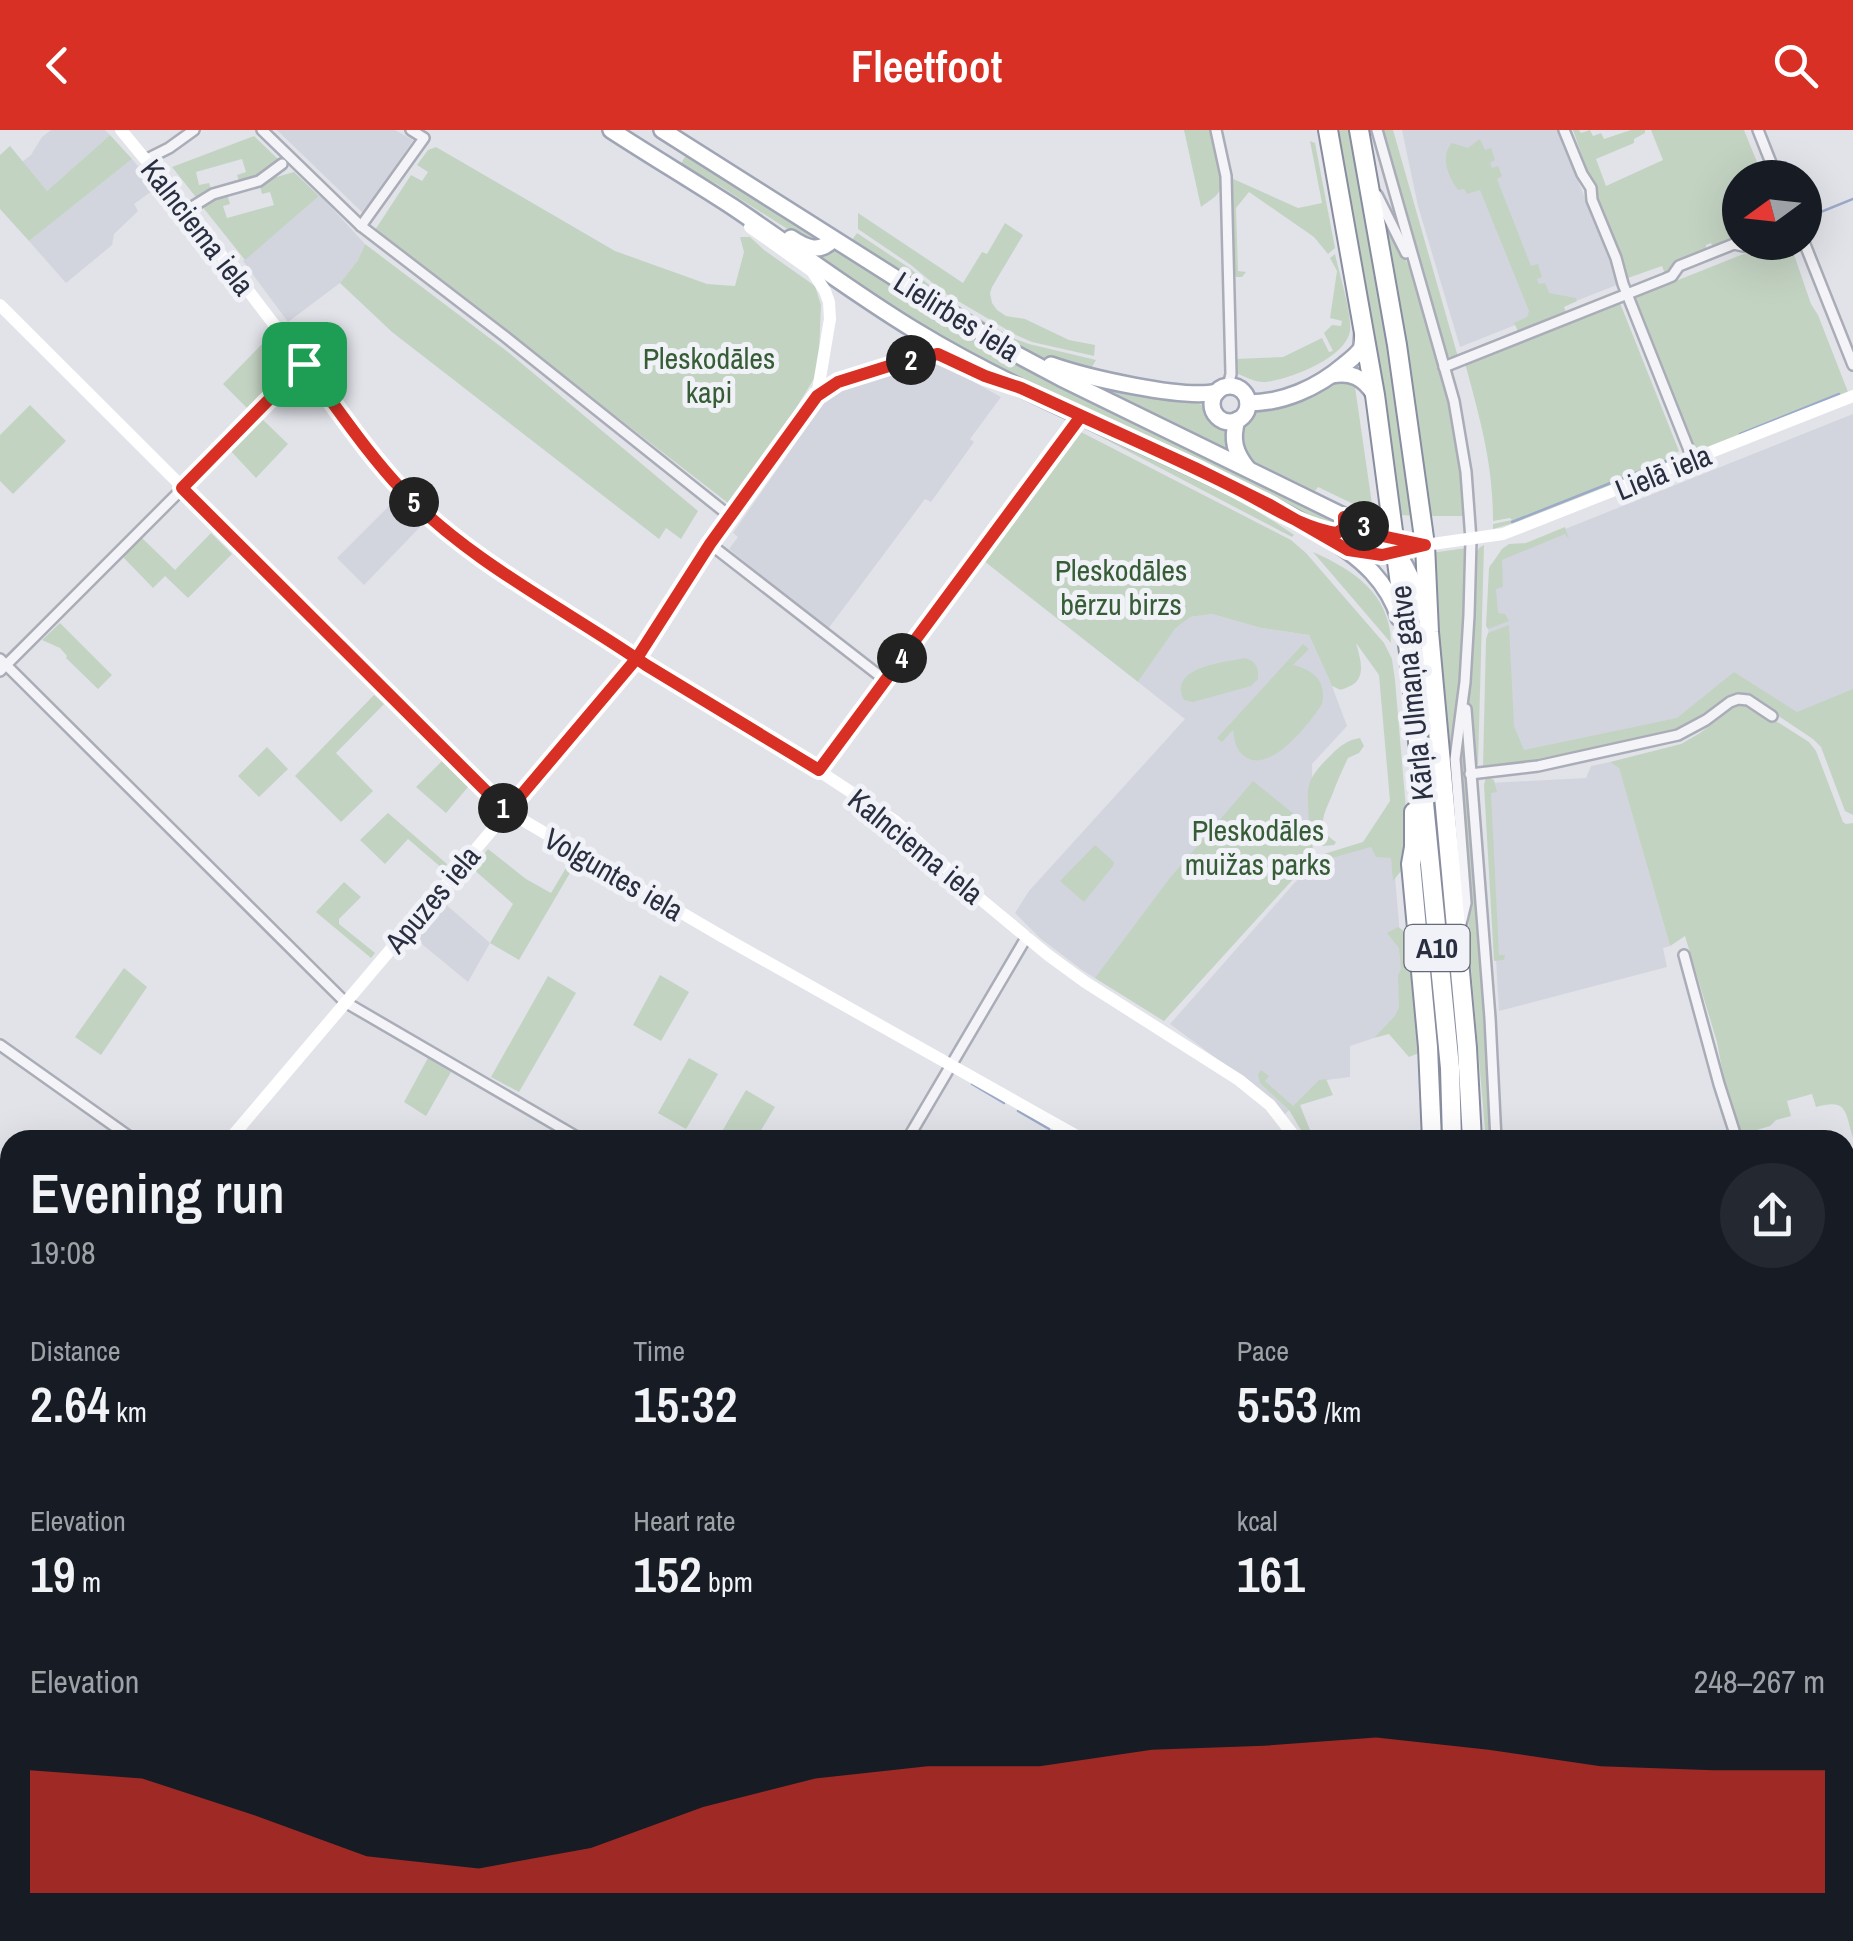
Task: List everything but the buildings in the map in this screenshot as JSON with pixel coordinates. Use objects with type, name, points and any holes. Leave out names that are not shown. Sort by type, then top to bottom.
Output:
[{"type":"highway","name":"Kārļa Ulmaņa gatve","points":[[1328,130],[1374,395],[1391,543],[1410,660],[1450,1068],[1452,1130]]},
{"type":"highway","name":"Kārļa Ulmaņa gatve","points":[[1359,130],[1425,545],[1472,1130]]},
{"type":"highway","points":[[1419,756],[1411,864],[1432,1130]]},
{"type":"highway","points":[[1470,1079],[1480,1130]]},
{"type":"main road","name":"Lielirbes iela","points":[[611,130],[732,206],[913,329],[1021,388],[1195,468],[1335,543],[1371,571],[1395,604],[1410,660]]},
{"type":"main road","name":"Lielirbes iela","points":[[662,130],[988,337],[1060,378],[1391,543]]},
{"type":"main road","points":[[634,145],[674,162],[682,155],[680,141]]},
{"type":"main road","points":[[676,171],[706,182],[808,248],[821,248],[833,239]]},
{"type":"main road","points":[[1248,403],[1274,401],[1332,375],[1359,352],[1363,328]]},
{"type":"main road","points":[[988,337],[1075,372],[1187,394],[1204,394],[1222,389],[1236,387],[1248,403],[1244,415],[1237,420],[1224,420],[1216,415],[1212,402],[1222,389]]},
{"type":"main road","points":[[1332,375],[1358,377],[1374,395]]},
{"type":"main road","points":[[1237,420],[1234,445],[1251,472]]},
{"type":"main road","points":[[1303,524],[1337,533],[1344,528],[1344,517]]},
{"type":"main road","points":[[1391,543],[1413,581],[1429,632]]},
{"type":"street","name":"Kalnciema iela","points":[[121,130],[187,210],[383,468],[413,501],[480,555],[894,821],[1026,938],[1084,982],[1239,1080],[1270,1105],[1289,1130]]},
{"type":"street","points":[[147,160],[194,130]]},
{"type":"street","points":[[262,130],[361,226],[731,517]]},
{"type":"street","points":[[361,226],[424,138],[411,130]]},
{"type":"street","points":[[1216,130],[1226,176],[1231,374],[1222,389]]},
{"type":"street","points":[[1378,130],[1464,449],[1471,540],[1465,682],[1455,759],[1466,903],[1458,936]]},
{"type":"street","points":[[1564,130],[1590,184],[1592,200],[1627,294],[1693,460]]},
{"type":"street","points":[[1758,130],[1770,160]]},
{"type":"street","points":[[187,210],[213,194],[259,181],[282,164]]},
{"type":"street","points":[[1366,169],[1417,272]]},
{"type":"street","name":"Lielirbes iela","points":[[732,206],[760,234],[812,271],[822,284],[830,302],[830,319],[817,396]]},
{"type":"street","points":[[1444,367],[1672,276],[1678,266],[1722,249]]},
{"type":"street","points":[[1811,260],[1853,365]]},
{"type":"street","name":"Volguntes iela","points":[[0,306],[507,812],[1066,1130]]},
{"type":"street","points":[[817,396],[838,382],[932,354],[1021,388]]},
{"type":"street","points":[[304,364],[2,665],[344,1002],[565,1130]]},
{"type":"street","name":"Apuzes iela","points":[[237,1130],[637,658],[710,544],[817,396]]},
{"type":"street","name":"Lielā iela","points":[[1335,543],[1366,554],[1391,543],[1425,545],[1514,531],[1853,396]]},
{"type":"street","points":[[819,770],[1081,416]]},
{"type":"street","points":[[710,544],[885,680]]},
{"type":"street","points":[[1465,682],[1496,1130]]},
{"type":"street","points":[[1470,774],[1538,766],[1654,742],[1690,730],[1738,699],[1748,700],[1772,716]]},
{"type":"street","points":[[913,1130],[1026,938]]},
{"type":"street","points":[[1684,954],[1734,1130]]},
{"type":"street","points":[[0,1045],[120,1130]]},
{"type":"shaded area","points":[[51,130],[105,130],[110,135],[47,191],[22,162]]},
{"type":"shaded area","points":[[277,130],[395,130],[413,140],[364,214]]},
{"type":"shaded area","points":[[1402,130],[1558,130],[1619,284],[1460,347],[1418,206]]},
{"type":"shaded area","points":[[132,159],[156,188],[134,204],[138,211],[114,234],[112,245],[66,283],[29,241]]},
{"type":"shaded area","points":[[320,195],[365,244],[340,283],[288,322],[243,261]]},
{"type":"shaded area","points":[[926,363],[941,364],[1001,397],[931,502],[925,499],[828,629],[729,549],[738,537],[733,533],[822,405],[841,389]]},
{"type":"shaded area","points":[[1853,414],[1853,812],[1823,741],[1734,686],[1681,725],[1485,763],[1490,565],[1515,549]]},
{"type":"shaded area","points":[[393,502],[420,527],[364,585],[337,558]]},
{"type":"shaded area","points":[[1212,614],[1261,628],[1309,635],[1347,726],[1312,764],[1313,857],[1164,1021],[1082,970],[1015,913],[1029,891],[1185,719],[1138,682],[1175,629],[1190,617]]},
{"type":"shaded area","points":[[1610,762],[1619,767],[1670,946],[1663,948],[1667,967],[1499,1011],[1486,787],[1489,783],[1586,778],[1591,766]]},
{"type":"shaded area","points":[[1374,843],[1393,853],[1406,1007],[1374,1038],[1350,1046],[1350,1077],[1319,1081],[1284,1115],[1274,1101],[1170,1024],[1313,862]]},
{"type":"shaded area","points":[[443,902],[490,943],[468,982],[411,935]]},
{"type":"green space","points":[[1184,130],[1209,130],[1219,168],[1220,190],[1201,207]]},
{"type":"green space","points":[[1335,130],[1352,130],[1379,269],[1415,516],[1401,515]]},
{"type":"green space","points":[[1382,130],[1393,130],[1458,357],[1452,359],[1446,354]]},
{"type":"green space","points":[[1573,130],[1590,130],[1593,136],[1601,133],[1604,139],[1631,130],[1645,130],[1634,143],[1596,159],[1606,186],[1663,160],[1651,130],[1744,130],[1756,160],[1722,160],[1722,244],[1713,248],[1711,243],[1706,245],[1706,250],[1673,264],[1670,273],[1665,274],[1662,266],[1625,279]]},
{"type":"green space","points":[[110,135],[132,159],[29,241],[0,209],[0,155],[10,146],[47,191]]},
{"type":"green space","points":[[254,136],[281,162],[258,179],[240,184],[237,175],[246,172],[242,159],[196,172],[199,185],[209,183],[212,192],[199,201],[172,167]]},
{"type":"green space","points":[[1480,139],[1485,150],[1491,148],[1495,160],[1490,163],[1492,168],[1498,166],[1502,176],[1497,179],[1531,266],[1538,264],[1542,277],[1537,279],[1539,284],[1545,283],[1549,293],[1577,301],[1564,307],[1566,312],[1518,331],[1514,323],[1527,317],[1529,311],[1480,190],[1467,194],[1464,189],[1458,190],[1447,167],[1446,155],[1452,143],[1468,148]]},
{"type":"green space","points":[[1310,141],[1315,143],[1335,248],[1328,254],[1314,237],[1249,192],[1236,208],[1238,271],[1246,272],[1236,277],[1231,178],[1298,208],[1322,203]]},
{"type":"green space","name":"Pleskodāles kapi","points":[[436,147],[615,251],[707,284],[735,286],[744,252],[740,237],[750,237],[815,286],[821,305],[815,377],[779,436],[728,503],[375,230],[411,175],[422,181],[428,172],[417,165],[428,150]]},
{"type":"green space","points":[[688,151],[824,241],[806,241],[681,164]]},
{"type":"green space","points":[[294,172],[319,196],[245,260],[201,205],[227,194],[230,204],[223,206],[227,218],[274,205],[270,192],[262,194],[259,182]]},
{"type":"green space","points":[[1380,211],[1425,310],[1453,427],[1466,516],[1426,516]]},
{"type":"green space","points":[[858,213],[963,283],[982,252],[987,254],[1005,223],[1023,235],[992,287],[992,303],[1006,316],[1025,319],[1069,340],[1095,345],[1094,356],[1032,342],[946,294],[858,229]]},
{"type":"green space","points":[[857,233],[911,269],[944,298],[1013,338],[1096,360],[1091,369],[1054,363],[972,319],[852,240]]},
{"type":"green space","points":[[365,244],[508,352],[698,511],[681,539],[666,528],[659,539],[392,332],[340,283]]},
{"type":"green space","points":[[836,245],[881,274],[1339,520],[1338,527],[1328,528],[1261,491],[1022,383],[920,328],[810,255],[824,255]]},
{"type":"green space","points":[[1335,254],[1350,331],[1339,350],[1315,365],[1276,380],[1262,382],[1236,373],[1235,359],[1283,357],[1322,338],[1329,352],[1333,351],[1324,333],[1332,325],[1341,326],[1342,321],[1330,318],[1337,271],[1330,258]]},
{"type":"green space","points":[[1728,260],[1796,260],[1848,392],[1696,450],[1633,298]]},
{"type":"green space","points":[[1620,303],[1679,451],[1674,454],[1678,461],[1493,529],[1493,524],[1512,520],[1493,521],[1488,460],[1465,363]]},
{"type":"green space","points":[[265,341],[288,370],[249,410],[223,384]]},
{"type":"green space","points":[[1064,374],[1208,406],[1215,420],[1229,427],[1235,458]]},
{"type":"green space","points":[[1339,378],[1353,382],[1355,387],[1372,513],[1243,456],[1240,425],[1253,411],[1278,405]]},
{"type":"green space","points":[[30,405],[66,441],[13,494],[0,481],[0,435]]},
{"type":"green space","points":[[259,416],[288,444],[256,478],[228,448]]},
{"type":"green space","points":[[1086,425],[1218,489],[1294,535],[1080,426]]},
{"type":"green space","points":[[1079,431],[1291,540],[1384,643],[1392,659],[1408,833],[1401,871],[1393,881],[1391,858],[1376,857],[1371,847],[1318,862],[1313,870],[1306,865],[1164,1021],[1095,978],[1169,879],[1253,781],[1309,826],[1311,779],[1338,748],[1360,738],[1364,746],[1348,758],[1323,818],[1325,831],[1336,842],[1323,846],[1310,833],[1314,857],[1363,842],[1390,801],[1379,675],[1356,643],[1360,674],[1354,683],[1339,689],[1332,686],[1309,635],[1261,628],[1212,614],[1190,617],[1175,629],[1138,682],[984,561]]},
{"type":"green space","points":[[1565,527],[1569,539],[1565,534],[1502,560],[1503,587],[1496,589],[1498,613],[1505,614],[1509,621],[1488,629],[1489,568],[1502,549]]},
{"type":"green space","points":[[211,533],[232,554],[188,598],[165,576],[153,588],[123,557],[142,538],[175,570]]},
{"type":"green space","points":[[1484,545],[1478,765],[1471,756],[1469,704],[1476,554]]},
{"type":"green space","points":[[1467,548],[1463,658],[1453,745],[1430,553]]},
{"type":"green space","points":[[1313,552],[1355,576],[1377,597],[1389,626],[1391,643]]},
{"type":"green space","points":[[60,623],[112,675],[98,689],[60,648],[42,640]]},
{"type":"green space","points":[[1509,625],[1514,726],[1524,750],[1677,718],[1734,672],[1797,712],[1853,689],[1853,815],[1845,811],[1821,747],[1747,695],[1734,693],[1684,727],[1483,767],[1486,639],[1488,633]]},
{"type":"green space","points":[[1303,644],[1309,649],[1293,665],[1317,678],[1323,696],[1322,704],[1300,733],[1279,752],[1257,760],[1241,753],[1233,730],[1222,742],[1217,738]]},
{"type":"green space","points":[[1244,658],[1257,668],[1258,679],[1251,686],[1193,702],[1184,700],[1181,689],[1190,674]]},
{"type":"green space","points":[[374,695],[384,704],[336,753],[373,791],[341,822],[295,776]]},
{"type":"green space","points":[[1738,704],[1749,704],[1809,742],[1843,822],[1853,823],[1853,1130],[1844,1109],[1834,1104],[1816,1107],[1812,1094],[1787,1101],[1791,1116],[1756,1130],[1739,1130],[1685,936],[1670,946],[1619,768],[1610,762],[1681,744]]},
{"type":"green space","points":[[1462,738],[1493,1130],[1485,1130],[1458,760]]},
{"type":"green space","points":[[267,747],[288,769],[259,797],[238,776]]},
{"type":"green space","points":[[442,761],[468,787],[446,813],[416,787]]},
{"type":"green space","points":[[1486,777],[1494,780],[1497,792],[1491,793],[1499,955],[1505,955],[1504,960],[1494,961],[1484,785]]},
{"type":"green space","points":[[388,813],[447,864],[443,869],[408,839],[385,864],[360,840]]},
{"type":"green space","points":[[1095,845],[1114,862],[1084,902],[1060,881]]},
{"type":"green space","points":[[488,849],[551,893],[569,863],[574,866],[519,960],[490,943],[513,904],[472,868]]},
{"type":"green space","points":[[344,882],[361,897],[339,919],[339,924],[375,953],[371,958],[316,912]]},
{"type":"green space","points":[[1398,927],[1409,939],[1419,1053],[1409,1057],[1389,1034],[1374,1038],[1399,1007],[1399,948],[1387,933]]},
{"type":"green space","points":[[124,968],[147,987],[101,1055],[75,1037]]},
{"type":"green space","points":[[660,975],[689,992],[661,1041],[633,1025]]},
{"type":"green space","points":[[548,976],[576,993],[519,1092],[491,1077]]},
{"type":"green space","points":[[428,1058],[451,1072],[426,1116],[404,1102]]},
{"type":"green space","points":[[689,1058],[718,1074],[686,1129],[658,1113]]},
{"type":"green space","points":[[1261,1070],[1269,1076],[1265,1081],[1293,1106],[1319,1080],[1326,1079],[1333,1095],[1300,1105],[1310,1130],[1301,1130],[1289,1110],[1260,1083]]},
{"type":"green space","points":[[746,1090],[775,1107],[761,1130],[723,1130]]},
{"type":"waterway","points":[[1822,212],[1853,199]]},
{"type":"waterway","points":[[1740,434],[1839,394]]},
{"type":"waterway","points":[[1512,522],[1671,459]]},
{"type":"waterway","points":[[972,1084],[1004,1103]]},
{"type":"waterway","points":[[1018,1111],[1049,1129]]},
{"type":"route","points":[[304,364],[182,488],[507,812],[637,658],[710,544],[817,396],[838,382],[908,360],[938,354],[1021,388],[1195,468],[1270,505],[1348,550],[1382,555],[1425,545],[1382,536],[1344,517],[1344,528],[1337,533],[1303,524],[1270,505],[1195,468],[1081,416],[819,770],[646,665],[637,658],[480,555],[458,538],[403,492],[304,364]]},
{"type":"park label","name":"Pleskodāles bērzu birzs","points":[[1121,587]]},
{"type":"park label","name":"Pleskodāles muižas parks","points":[[1258,847]]}]
